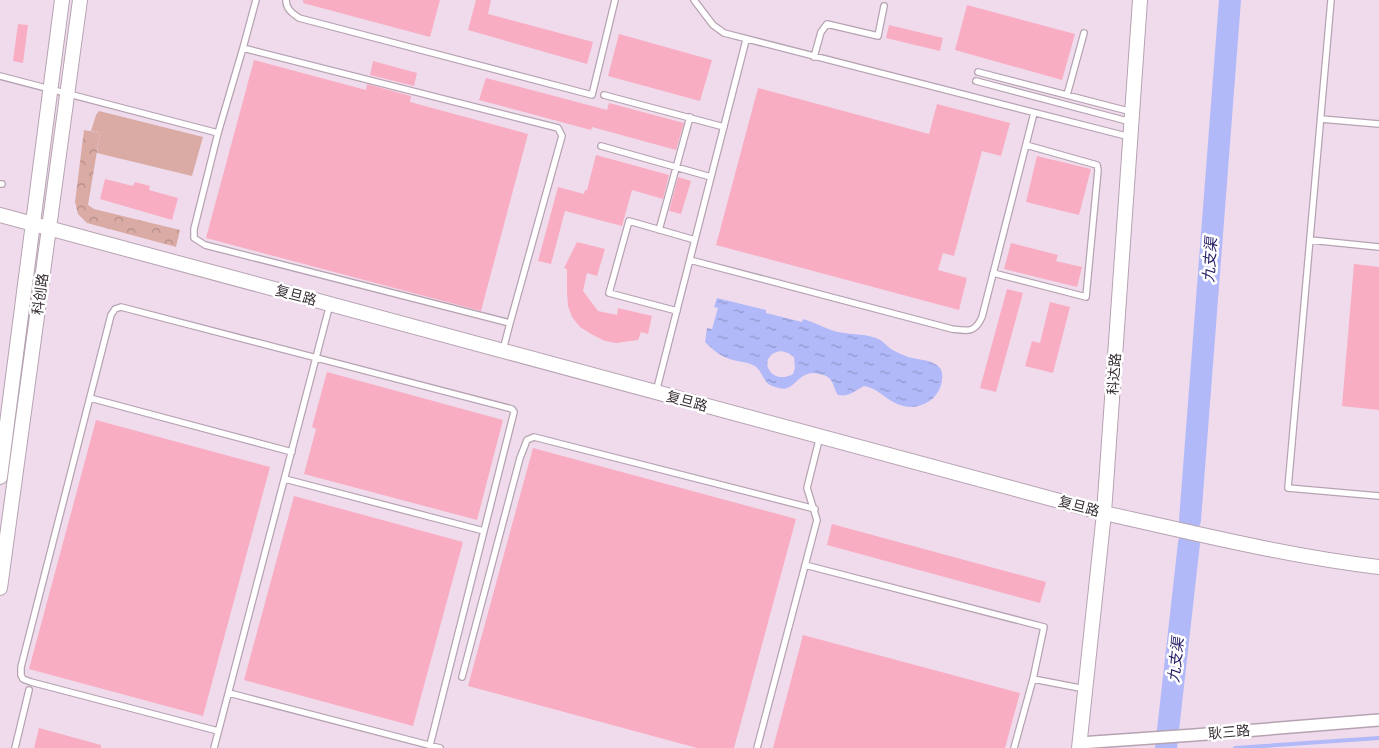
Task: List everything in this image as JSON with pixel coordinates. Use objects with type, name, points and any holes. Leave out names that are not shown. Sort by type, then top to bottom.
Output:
[{"type":"street","name":"科创路","points":[[0,477],[62,0]]},
{"type":"street","name":"科创路","points":[[0,588],[80,0]]},
{"type":"street","name":"科达路","points":[[1079,745],[1104,513],[1140,0]]},
{"type":"street","name":"复旦路","points":[[0,216],[1104,513],[1282,552],[1336,562],[1379,567]]},
{"type":"street","name":"耿三路","points":[[1079,745],[1379,720]]},
{"type":"lane","points":[[256,0],[218,133],[194,229],[194,238],[205,245],[510,323]]},
{"type":"lane","points":[[286,0],[286,5],[290,12],[299,18],[592,95],[615,0]]},
{"type":"lane","points":[[694,0],[718,29],[724,33],[746,40],[1130,137]]},
{"type":"lane","points":[[1331,0],[1288,488],[1379,496]]},
{"type":"lane","points":[[814,57],[821,32],[827,24],[878,36],[884,6]]},
{"type":"lane","points":[[1067,95],[1084,33]]},
{"type":"lane","points":[[656,392],[746,40]]},
{"type":"lane","points":[[243,48],[558,128],[562,136],[503,351]]},
{"type":"lane","points":[[978,72],[1067,95],[1132,117]]},
{"type":"lane","points":[[0,76],[218,133]]},
{"type":"lane","points":[[976,81],[1132,117]]},
{"type":"lane","points":[[604,95],[724,126]]},
{"type":"lane","points":[[690,260],[943,327],[969,331],[978,326],[982,317],[1034,113]]},
{"type":"lane","points":[[659,230],[690,117]]},
{"type":"lane","points":[[1321,119],[1379,124]]},
{"type":"lane","points":[[993,273],[1086,297],[1098,170],[1096,165],[1026,145]]},
{"type":"lane","points":[[601,146],[711,177]]},
{"type":"lane","points":[[677,311],[610,293],[629,221],[695,240]]},
{"type":"lane","points":[[1310,240],[1379,247]]},
{"type":"lane","points":[[214,748],[330,304]]},
{"type":"lane","points":[[218,731],[31,682],[23,679],[21,675],[21,667],[111,315],[115,309],[121,307],[512,409],[514,412],[430,745]]},
{"type":"lane","points":[[90,398],[292,452]]},
{"type":"lane","points":[[757,748],[817,520],[808,488],[820,436]]},
{"type":"lane","points":[[462,677],[520,458],[527,440],[534,437],[815,509]]},
{"type":"lane","points":[[284,479],[484,531]]},
{"type":"lane","points":[[805,565],[1044,627],[1033,679],[1014,748]]},
{"type":"lane","points":[[1033,679],[1085,689]]},
{"type":"lane","points":[[14,748],[28,690]]},
{"type":"lane","points":[[229,693],[440,748]]},
{"type":"green space","points":[[99,111],[203,137],[192,176],[97,153],[100,133],[91,131]]},
{"type":"green space","points":[[84,130],[100,133],[88,205],[94,209],[180,230],[176,247],[87,223],[78,214],[75,202]]},
{"type":"water","points":[[717,298],[766,310],[766,313],[802,322],[803,319],[834,331],[876,338],[891,349],[908,357],[929,361],[937,365],[942,374],[941,386],[931,400],[912,407],[898,404],[864,386],[849,394],[838,395],[829,378],[815,373],[804,375],[789,387],[773,387],[766,382],[755,366],[725,357],[705,342],[707,328],[712,329],[718,308],[714,307]],"holes":[[[781,351],[794,357],[795,368],[793,374],[785,377],[772,373],[767,363],[769,358]]]},
{"type":"building","points":[[303,0],[440,0],[430,37],[303,3]]},
{"type":"building","points":[[476,0],[491,0],[488,14],[593,42],[587,64],[468,30]]},
{"type":"building","points":[[967,5],[1075,34],[1062,80],[955,50]]},
{"type":"building","points":[[18,24],[28,25],[23,63],[13,61]]},
{"type":"building","points":[[889,25],[943,38],[940,51],[886,38]]},
{"type":"building","points":[[619,34],[712,60],[700,101],[608,76]]},
{"type":"building","points":[[254,60],[366,90],[367,84],[411,96],[410,102],[528,134],[481,311],[206,238]]},
{"type":"building","points":[[373,61],[417,73],[414,86],[370,75]]},
{"type":"building","points":[[486,78],[607,110],[609,103],[684,123],[676,150],[592,127],[591,130],[479,100]]},
{"type":"building","points":[[758,88],[929,134],[937,104],[1010,123],[1001,156],[982,151],[954,256],[943,253],[938,270],[967,278],[959,310],[716,245]]},
{"type":"building","points":[[596,155],[669,175],[663,199],[632,190],[622,226],[565,211],[551,264],[538,261],[558,187],[584,194],[585,190],[587,190]]},
{"type":"building","points":[[1037,156],[1091,169],[1079,215],[1026,202]]},
{"type":"building","points":[[678,177],[691,181],[681,214],[669,211]]},
{"type":"building","points":[[105,179],[133,186],[135,182],[150,186],[149,190],[178,198],[172,220],[100,199]]},
{"type":"building","points":[[577,242],[605,249],[597,276],[587,273],[583,291],[598,311],[617,315],[618,308],[652,316],[648,334],[641,332],[638,340],[616,343],[605,341],[580,327],[572,317],[568,306],[567,269],[564,268]]},
{"type":"building","points":[[1011,243],[1058,255],[1056,261],[1082,267],[1077,287],[1004,269]]},
{"type":"building","points":[[1354,264],[1379,267],[1379,410],[1342,406]]},
{"type":"building","points":[[1007,289],[1023,293],[996,392],[980,388]]},
{"type":"building","points":[[1050,302],[1070,307],[1053,373],[1025,366],[1032,341],[1040,343]]},
{"type":"building","points":[[327,372],[503,420],[477,520],[304,474],[316,429],[312,427]]},
{"type":"building","points":[[96,420],[270,467],[203,716],[29,669]]},
{"type":"building","points":[[533,448],[796,519],[734,748],[697,748],[468,686]]},
{"type":"building","points":[[294,496],[463,542],[413,726],[244,680]]},
{"type":"building","points":[[832,524],[1046,582],[1040,603],[827,545]]},
{"type":"building","points":[[803,635],[1020,693],[1005,748],[773,748]]},
{"type":"building","points":[[39,728],[101,745],[101,748],[34,748]]},
{"type":"waterway","name":"九支渠","points":[[1190,520],[1230,0]]},
{"type":"waterway","name":"九支渠","points":[[1166,748],[1189,543]]},
{"type":"waterway","points":[[1235,748],[1379,738]]}]
